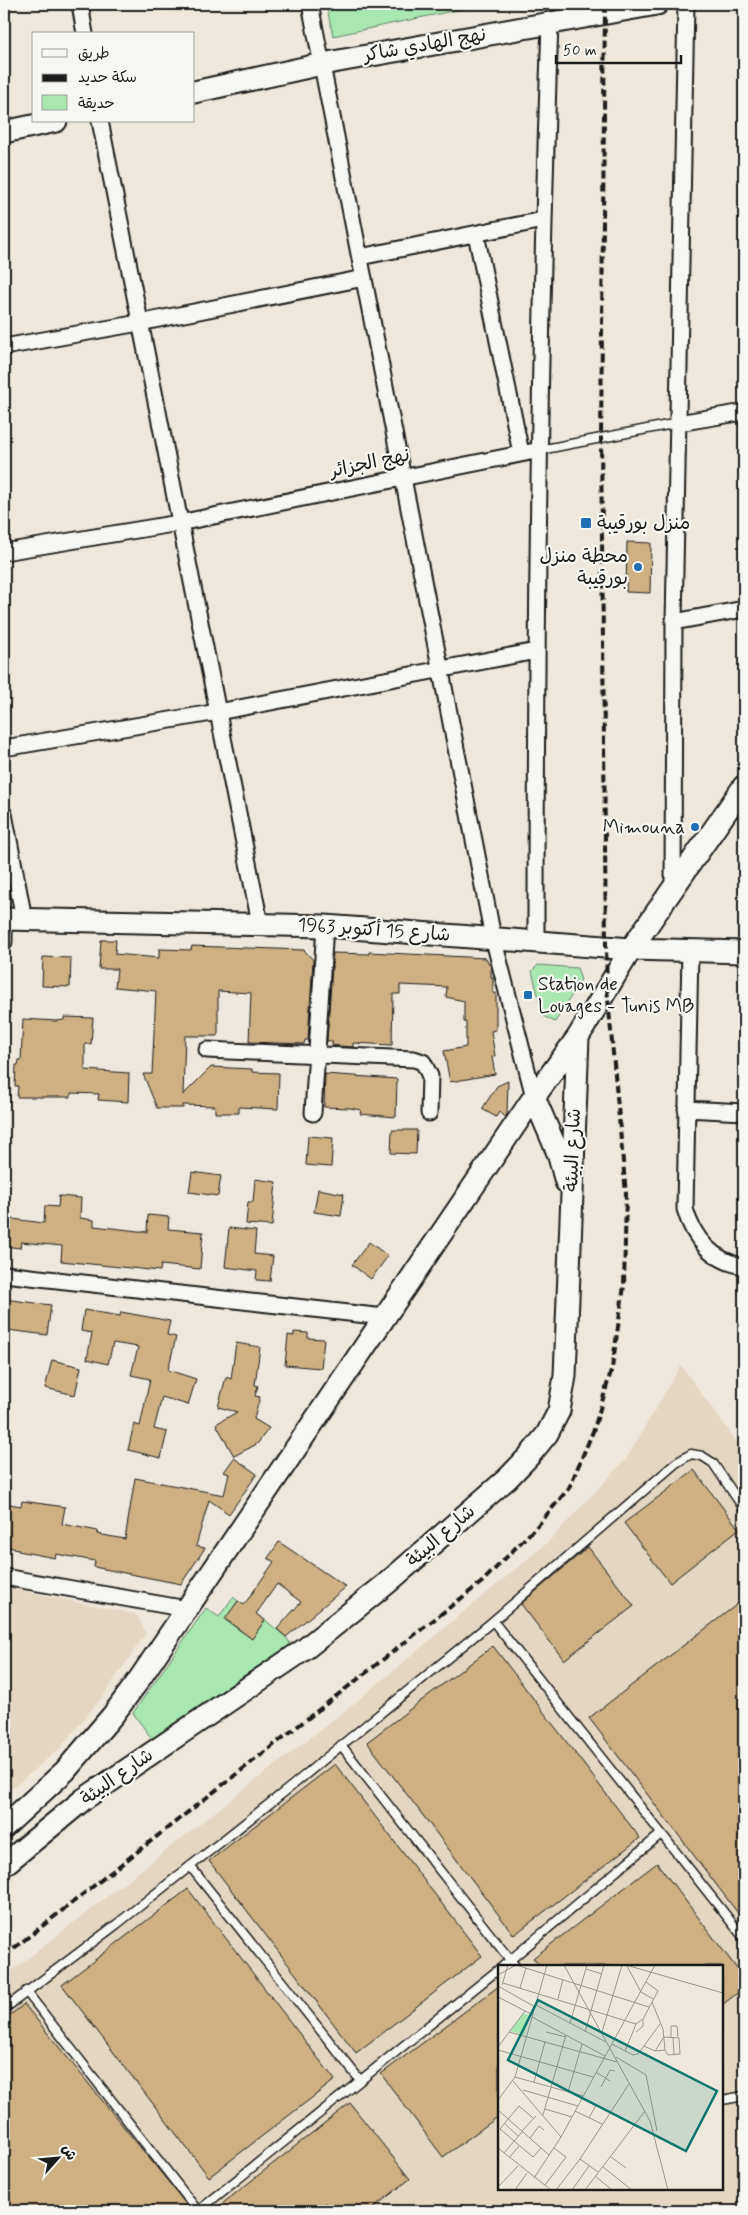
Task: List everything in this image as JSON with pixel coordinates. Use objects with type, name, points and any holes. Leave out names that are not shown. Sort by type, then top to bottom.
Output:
[{"type":"main road","name":"نهج الهادي شاكر","points":[[195,92],[564,15],[657,4]]},
{"type":"main road","points":[[4,132],[51,122]]},
{"type":"main road","name":"شارع البيئة","points":[[4,1827],[58,1778],[136,1684],[534,1097],[578,1037],[631,949],[744,787]]},
{"type":"main road","name":"شارع 15 أكتوبر 1963","points":[[11,919],[260,923],[536,940],[631,949],[744,952]]},
{"type":"main road","name":"شارع البيئة","points":[[4,1865],[84,1799],[305,1649],[386,1584],[508,1478],[547,1434],[559,1411],[565,1376],[578,1037]]},
{"type":"main road","points":[[534,1097],[558,1153],[571,1199]]},
{"type":"street","points":[[80,4],[85,32]]},
{"type":"street","points":[[310,4],[493,937],[534,1097]]},
{"type":"street","points":[[673,889],[674,622],[686,4]]},
{"type":"street","points":[[536,940],[536,651],[543,220],[564,15]]},
{"type":"street","points":[[100,122],[260,923]]},
{"type":"street","points":[[360,257],[543,220]]},
{"type":"street","points":[[476,234],[521,454]]},
{"type":"street","points":[[4,347],[139,323],[364,278]]},
{"type":"street","name":"نهج الجزائر","points":[[678,423],[744,412]]},
{"type":"street","name":"نهج الجزائر","points":[[4,552],[179,522],[540,450]]},
{"type":"street","points":[[674,622],[744,609]]},
{"type":"street","points":[[4,748],[218,712],[536,651]]},
{"type":"street","points":[[4,814],[11,919],[4,942]]},
{"type":"street","points":[[313,1113],[324,926]]},
{"type":"street","points":[[690,950],[685,1209],[690,1225],[700,1242],[718,1257],[744,1266]]},
{"type":"street","points":[[207,1050],[414,1059],[423,1062],[430,1076],[428,1113]]},
{"type":"street","points":[[686,1110],[744,1112]]},
{"type":"street","points":[[4,1274],[384,1317]]},
{"type":"street","points":[[4,1577],[187,1609]]},
{"type":"lane","name":"نهج الجزائر","points":[[540,450],[678,423]]},
{"type":"lane","points":[[4,2008],[117,1924],[493,1622],[676,1463],[691,1454],[702,1456],[713,1463],[744,1509]]},
{"type":"lane","points":[[493,1622],[744,1938]]},
{"type":"lane","points":[[341,1745],[513,1963],[661,1834]]},
{"type":"lane","points":[[190,1866],[360,2080]]},
{"type":"lane","points":[[26,1991],[198,2211],[498,1970]]},
{"type":"lane","points":[[723,2100],[744,2096]]},
{"type":"shaded area","points":[[681,1365],[744,1452],[744,2211],[4,2211],[4,1977],[352,1705],[548,1542],[626,1459]]},
{"type":"shaded area","points":[[4,1587],[136,1614],[146,1633],[104,1695],[59,1749],[4,1795]]},
{"type":"green space","points":[[326,4],[486,4],[333,36]]},
{"type":"green space","points":[[538,965],[577,968],[581,980],[555,1022],[543,1016],[532,971]]},
{"type":"green space","points":[[233,1597],[238,1601],[225,1620],[251,1638],[265,1620],[286,1637],[291,1645],[152,1739],[133,1713],[206,1608],[219,1617]]},
{"type":"building","name":"محطة منزل بورقيبة","points":[[627,542],[651,543],[650,593],[626,592]]},
{"type":"building","points":[[101,940],[116,940],[115,954],[159,958],[159,949],[191,950],[192,946],[304,950],[313,960],[308,1040],[305,1040],[304,1044],[249,1042],[251,993],[218,991],[218,1036],[185,1036],[183,1095],[211,1067],[252,1069],[252,1072],[279,1073],[278,1109],[239,1107],[239,1113],[215,1113],[215,1106],[183,1105],[183,1108],[157,1108],[143,1074],[152,1074],[156,991],[115,987],[117,969],[99,969]]},
{"type":"building","points":[[369,952],[486,958],[491,967],[491,977],[493,977],[493,993],[496,993],[496,1030],[491,1031],[495,1056],[492,1057],[495,1074],[450,1082],[444,1051],[466,1047],[466,1022],[464,1022],[464,1001],[446,997],[447,987],[400,985],[400,994],[393,994],[392,1045],[353,1043],[353,1047],[332,1045],[332,1041],[327,1041],[333,953],[369,954]]},
{"type":"building","points":[[43,957],[71,958],[70,987],[42,986]]},
{"type":"building","points":[[64,1017],[93,1018],[91,1044],[85,1044],[85,1070],[129,1073],[128,1102],[98,1100],[99,1094],[71,1093],[71,1097],[17,1097],[18,1086],[15,1086],[16,1065],[21,1060],[23,1019],[56,1021],[64,1020]]},
{"type":"building","points":[[325,1074],[397,1079],[396,1117],[360,1114],[361,1110],[350,1108],[324,1107]]},
{"type":"building","points":[[508,1081],[506,1117],[499,1112],[496,1117],[482,1109],[497,1086]]},
{"type":"building","points":[[392,1130],[417,1130],[416,1154],[391,1153]]},
{"type":"building","points":[[308,1136],[333,1138],[331,1167],[306,1165]]},
{"type":"building","points":[[192,1172],[221,1176],[218,1196],[189,1192]]},
{"type":"building","points":[[255,1179],[276,1182],[272,1226],[246,1224],[248,1202],[253,1202]]},
{"type":"building","points":[[318,1189],[344,1194],[341,1216],[314,1212]]},
{"type":"building","points":[[59,1196],[81,1198],[80,1218],[94,1220],[94,1226],[147,1232],[148,1215],[169,1217],[168,1229],[203,1232],[200,1269],[161,1265],[160,1271],[61,1261],[62,1246],[21,1242],[20,1248],[4,1246],[4,1218],[44,1223],[45,1206],[58,1207]]},
{"type":"building","points":[[229,1228],[256,1231],[254,1254],[273,1256],[270,1281],[256,1280],[257,1271],[225,1267]]},
{"type":"building","points":[[369,1242],[388,1256],[371,1279],[352,1265]]},
{"type":"building","points":[[4,1299],[51,1305],[47,1335],[7,1330],[10,1314],[4,1314]]},
{"type":"building","points":[[84,1310],[120,1316],[121,1312],[170,1321],[167,1335],[176,1337],[168,1370],[196,1379],[188,1405],[162,1397],[154,1429],[167,1432],[161,1458],[128,1450],[134,1424],[140,1426],[150,1379],[131,1375],[138,1347],[113,1343],[108,1364],[87,1359],[92,1333],[81,1331]]},
{"type":"building","points":[[294,1332],[308,1333],[308,1338],[324,1339],[321,1368],[285,1365],[288,1335],[294,1336]]},
{"type":"building","points":[[236,1343],[260,1347],[255,1385],[258,1386],[255,1396],[260,1397],[254,1419],[269,1428],[257,1444],[234,1456],[216,1424],[237,1412],[218,1407],[226,1377],[231,1379]]},
{"type":"building","points":[[52,1360],[81,1367],[75,1395],[45,1388]]},
{"type":"building","points":[[234,1458],[257,1474],[229,1514],[209,1500],[196,1546],[205,1548],[181,1584],[94,1567],[95,1561],[56,1554],[55,1558],[18,1551],[18,1549],[4,1546],[4,1503],[21,1506],[22,1501],[65,1507],[62,1524],[98,1531],[97,1534],[125,1539],[135,1478],[224,1495],[229,1474],[224,1472]]},
{"type":"building","points":[[694,1470],[739,1529],[670,1583],[624,1523]]},
{"type":"building","points":[[279,1542],[346,1587],[286,1637],[277,1629],[301,1602],[277,1584],[256,1614],[265,1620],[252,1639],[225,1619],[238,1601],[244,1605],[274,1562],[268,1558]]},
{"type":"building","points":[[588,1547],[634,1606],[564,1660],[521,1604]]},
{"type":"building","points":[[744,1599],[744,1921],[589,1718]]},
{"type":"building","points":[[493,1646],[640,1838],[514,1935],[367,1742]]},
{"type":"building","points":[[335,1764],[482,1956],[356,2053],[209,1861]]},
{"type":"building","points":[[657,1863],[744,1978],[744,1988],[723,2004],[723,1965],[539,1965],[533,1958]]},
{"type":"building","points":[[188,1889],[335,2080],[209,2177],[62,1985]]},
{"type":"building","points":[[498,1987],[498,2117],[443,2157],[381,2074]]},
{"type":"building","points":[[24,2004],[191,2211],[4,2211],[4,2020]]},
{"type":"building","points":[[350,2103],[410,2179],[369,2211],[332,2211],[326,2203],[316,2211],[213,2211]]},
{"type":"railway","points":[[4,1956],[482,1582],[539,1524],[569,1488],[594,1429],[612,1368],[624,1286],[626,1194],[607,988],[606,946],[601,438],[605,4]]},
{"type":"place","name":"منزل بورقيبة","points":[[586,523]]},
{"type":"place","name":"محطة منزل بورقيبة","points":[[638,567]]},
{"type":"place","name":"Mimouna","points":[[695,827]]},
{"type":"place","name":"Station de Louages - Tunis MB","points":[[528,995]]}]
